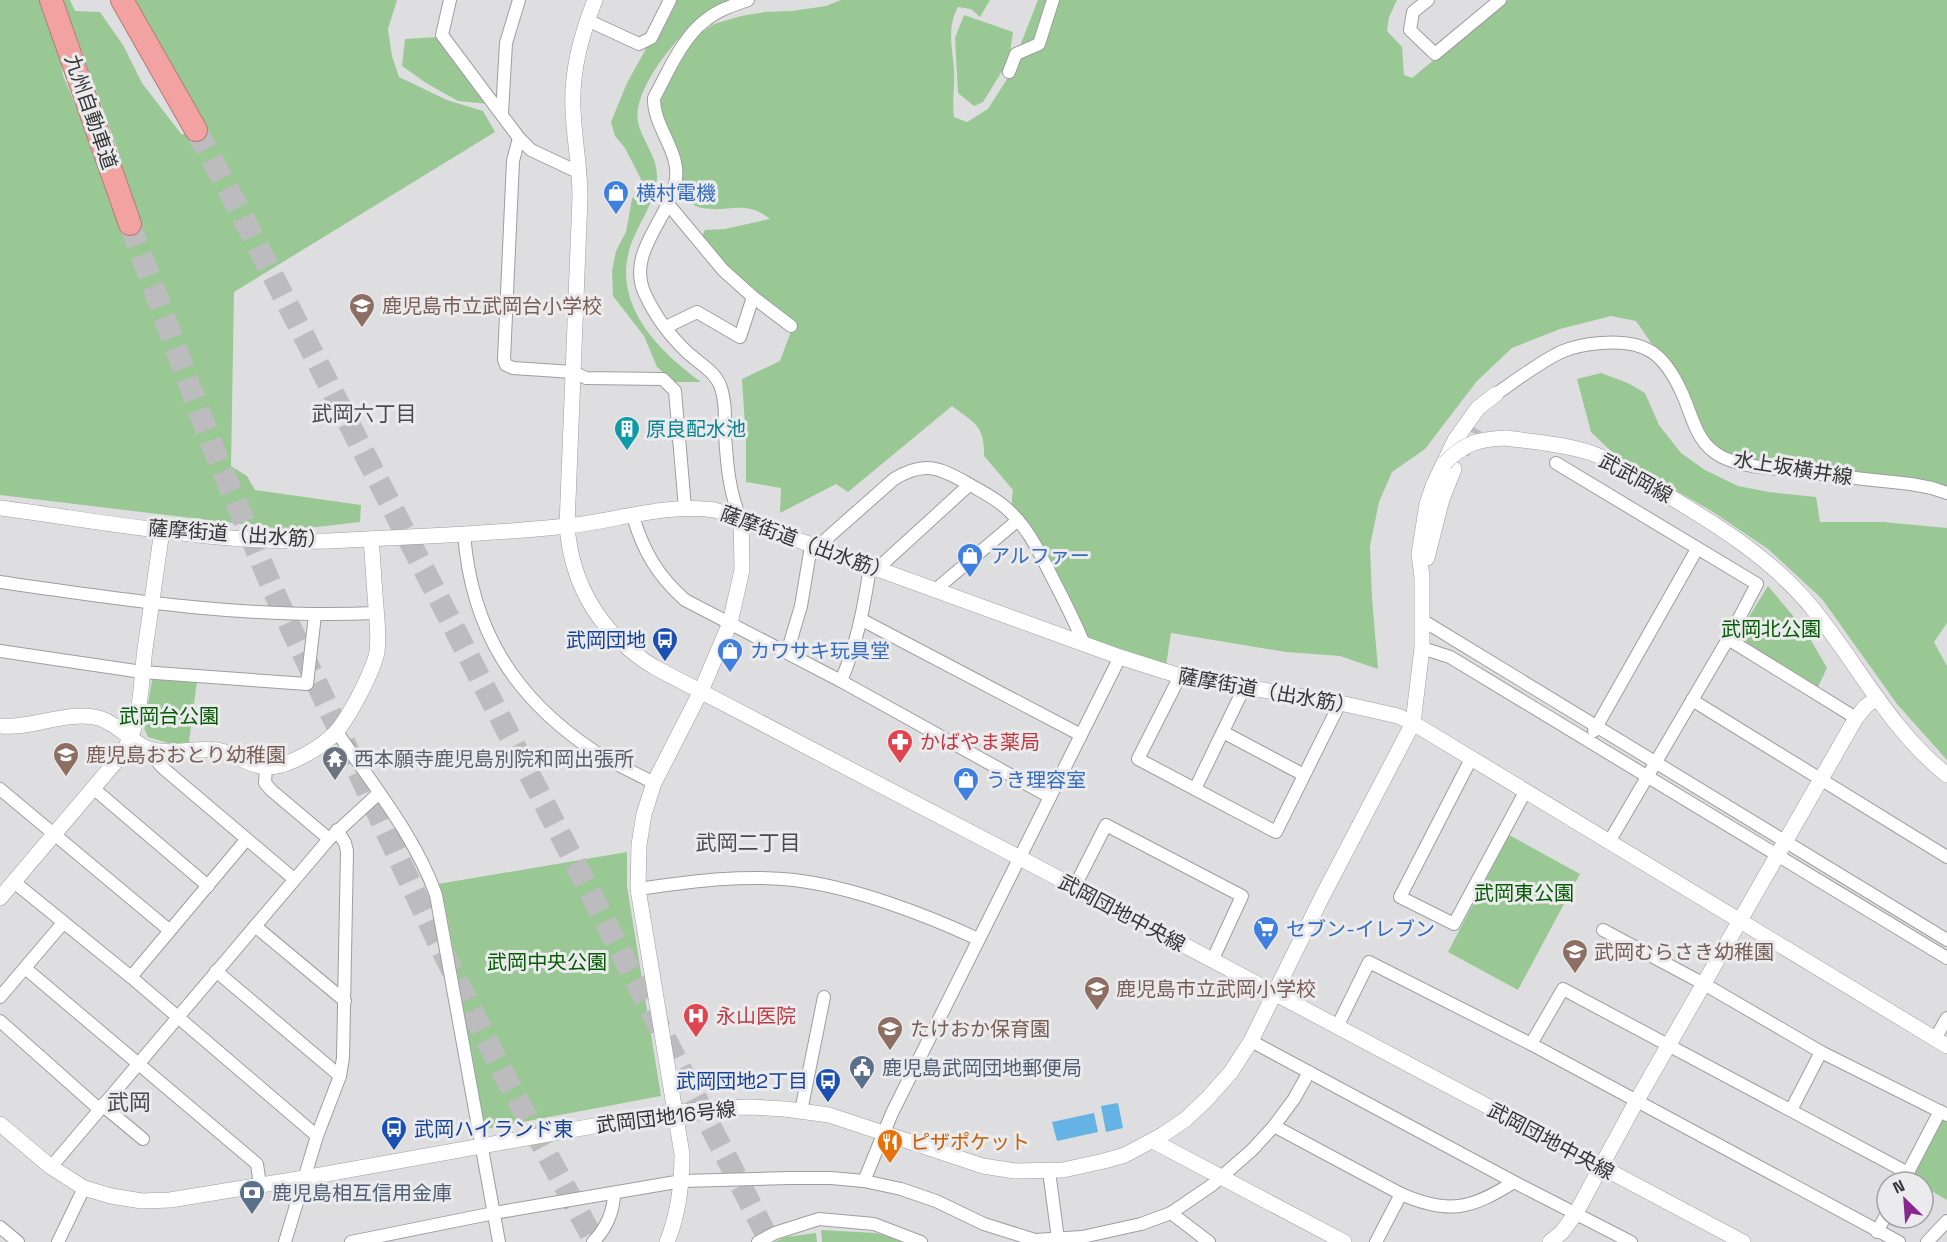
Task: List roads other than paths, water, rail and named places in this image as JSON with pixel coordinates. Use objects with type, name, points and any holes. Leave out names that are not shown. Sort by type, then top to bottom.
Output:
[{"type":"highway","name":"九州自動車道","points":[[51,0],[130,224]]},
{"type":"highway","points":[[122,0],[196,130]]},
{"type":"street","points":[[450,0],[442,35],[502,112],[519,138],[531,150],[580,173]]},
{"type":"street","points":[[502,112],[506,44],[519,0]]},
{"type":"street","name":"武岡団地中央線","points":[[595,0],[578,48],[573,98],[580,173],[567,526],[571,557],[580,585],[602,622],[641,659],[1020,858],[1600,1167],[1732,1240]]},
{"type":"street","points":[[587,20],[639,44],[651,38],[670,0]]},
{"type":"street","points":[[667,1242],[676,1215],[682,1180],[682,1154],[638,889],[639,845],[644,814],[654,783],[701,691],[730,623],[742,570],[741,520],[732,500],[727,464],[724,407],[719,384],[666,327],[645,294],[640,276],[644,249],[668,204],[678,173],[675,158],[654,110],[654,98],[692,33],[705,20],[726,8],[748,0]]},
{"type":"street","points":[[1010,72],[1016,54],[1038,44],[1053,0]]},
{"type":"street","points":[[1428,0],[1413,12],[1410,30],[1435,54],[1500,0]]},
{"type":"street","points":[[519,138],[513,161],[504,359],[506,365],[513,368],[573,372],[586,378],[663,380],[675,391],[685,508]]},
{"type":"street","points":[[668,204],[723,270],[791,326]]},
{"type":"street","points":[[666,327],[697,312],[740,338],[753,297]]},
{"type":"street","name":"水上坂横井線","points":[[1496,393],[1562,351],[1578,345],[1624,341],[1642,346],[1670,369],[1699,435],[1708,447],[1722,457],[1750,466],[1911,484],[1947,493]]},
{"type":"street","points":[[1475,429],[1484,409],[1496,393]]},
{"type":"street","points":[[1450,466],[1455,440],[1478,408],[1496,393]]},
{"type":"street","name":"武武岡線","points":[[1413,723],[1422,648],[1422,577],[1419,554],[1427,504],[1433,486],[1450,466],[1457,451],[1486,439],[1506,438],[1590,452],[1611,461],[1714,523],[1761,556],[1781,573],[1814,609],[1889,714],[1914,744],[1947,775]]},
{"type":"street","points":[[1556,463],[1758,584],[1609,842]]},
{"type":"street","points":[[787,653],[801,606],[814,547],[894,478],[917,468],[930,467],[946,471],[992,497],[1018,520],[1030,534],[1084,644]]},
{"type":"street","points":[[841,681],[862,620],[874,568],[969,485]]},
{"type":"street","name":"薩摩街道（出水筋）","points":[[0,508],[162,531],[271,540],[464,533],[567,526],[685,508],[715,510],[1120,657],[1179,676],[1340,703],[1398,716],[1941,1042]]},
{"type":"street","points":[[633,516],[646,553],[670,586],[685,600],[841,681],[1050,797]]},
{"type":"street","points":[[935,590],[1018,520]]},
{"type":"street","points":[[0,898],[127,747],[132,737],[139,711],[142,672],[162,531]]},
{"type":"street","points":[[464,533],[475,602],[493,642],[520,686],[539,708],[586,745],[654,783]]},
{"type":"street","points":[[146,748],[168,752],[219,750],[266,767],[283,764],[304,755],[337,732],[348,716],[374,660],[378,638],[371,538]]},
{"type":"street","points":[[1589,741],[1697,549]]},
{"type":"street","points":[[0,582],[151,604],[315,615],[376,613]]},
{"type":"street","points":[[0,651],[142,672],[307,684],[315,615]]},
{"type":"street","points":[[862,620],[1081,735]]},
{"type":"street","points":[[1422,620],[1947,940]]},
{"type":"street","points":[[1728,639],[1856,718]]},
{"type":"street","points":[[1422,648],[1450,657],[1947,958]]},
{"type":"street","points":[[864,1181],[883,1132],[1120,657]]},
{"type":"street","points":[[1179,676],[1138,759],[1276,832],[1340,703]]},
{"type":"street","points":[[1195,789],[1244,688]]},
{"type":"street","points":[[1550,1242],[1562,1232],[1576,1213],[1636,1102],[1873,692]]},
{"type":"street","points":[[1692,700],[1947,857]]},
{"type":"street","points":[[0,726],[16,726],[64,718],[91,717],[107,721],[146,748],[163,768],[294,879]]},
{"type":"street","name":"武岡団地16号線","points":[[0,1124],[51,1167],[84,1188],[111,1196],[142,1201],[170,1200],[304,1178],[675,1112],[750,1107],[829,1115],[983,1166],[1016,1171],[1050,1171],[1104,1161],[1125,1155],[1153,1141],[1186,1119],[1231,1072],[1251,1041],[1413,723]]},
{"type":"street","points":[[337,732],[423,864],[436,895],[499,1242]]},
{"type":"street","points":[[1223,732],[1304,775]]},
{"type":"street","points":[[1471,759],[1400,897],[1454,924],[1525,792]]},
{"type":"street","points":[[266,767],[265,783],[345,843],[347,851],[343,1058],[340,1076],[317,1137],[285,1242]]},
{"type":"street","points":[[93,788],[208,886]]},
{"type":"street","points":[[1,793],[55,833],[169,930]]},
{"type":"street","points":[[51,1167],[333,834],[379,794]]},
{"type":"street","points":[[1074,888],[1106,825],[1137,841],[1242,897],[1212,961]]},
{"type":"street","points":[[132,977],[246,840]]},
{"type":"street","points":[[638,889],[716,879],[794,880],[891,904],[978,939]]},
{"type":"street","points":[[14,882],[132,977],[317,1137]]},
{"type":"street","points":[[0,997],[63,923]]},
{"type":"street","points":[[255,926],[345,1001]]},
{"type":"street","points":[[1603,930],[1704,984],[1821,1052],[1943,1113],[1911,1170]]},
{"type":"street","points":[[1337,1027],[1369,962],[1532,1044],[1899,1242]]},
{"type":"street","points":[[25,968],[257,1164],[260,1185]]},
{"type":"street","points":[[216,972],[340,1076]]},
{"type":"street","points":[[1532,1044],[1563,989],[1791,1110],[1892,1170]]},
{"type":"street","points":[[801,1111],[824,997]]},
{"type":"street","points":[[1941,1042],[1947,1018]]},
{"type":"street","points":[[0,1021],[101,1107],[143,1139]]},
{"type":"street","points":[[1251,1041],[1631,1242]]},
{"type":"street","points":[[1791,1110],[1821,1052]]},
{"type":"street","points":[[351,1242],[380,1239],[494,1213],[682,1180],[831,1178],[864,1181],[919,1194],[1003,1231],[1035,1240],[1098,1237],[1172,1213],[1222,1177],[1274,1126],[1294,1099],[1309,1072]]},
{"type":"street","points":[[1274,1126],[1422,1203],[1441,1207],[1472,1204],[1491,1197],[1514,1182]]},
{"type":"street","points":[[1153,1141],[1344,1242]]},
{"type":"street","points":[[1050,1171],[1058,1239]]},
{"type":"street","points":[[58,1242],[84,1188]]},
{"type":"street","points":[[594,1242],[614,1206],[614,1193]]},
{"type":"street","points":[[1377,1242],[1401,1194]]},
{"type":"street","points":[[1172,1213],[1209,1242]]},
{"type":"street","points":[[758,1242],[775,1233],[819,1219],[874,1224],[921,1242]]},
{"type":"street","points":[[1927,1242],[1947,1221]]},
{"type":"street","points":[[0,1227],[18,1242]]},
{"type":"water","points":[[1118,1103],[1123,1128],[1106,1132],[1101,1106]]},
{"type":"water","points":[[1094,1113],[1098,1132],[1057,1141],[1052,1122]]},
{"type":"tunnel","points":[[196,130],[770,1242]]},
{"type":"tunnel","points":[[130,224],[211,443],[274,592],[437,940],[503,1073],[595,1242]]},
{"type":"tunnel","points":[[1462,453],[1475,428]]},
{"type":"place","name":"横村電機","points":[[616,216]]},
{"type":"place","name":"鹿児島市立武岡台小学校","points":[[362,329]]},
{"type":"place","name":"原良配水池","points":[[627,452]]},
{"type":"place","name":"アルファー","points":[[970,579]]},
{"type":"place","name":"武岡団地","points":[[665,663]]},
{"type":"place","name":"カワサキ玩具堂","points":[[730,674]]},
{"type":"place","name":"かばやま薬局","points":[[900,765]]},
{"type":"place","name":"鹿児島おおとり幼稚園","points":[[66,778]]},
{"type":"place","name":"西本願寺鹿児島別院和岡出張所","points":[[335,782]]},
{"type":"place","name":"うき理容室","points":[[966,803]]},
{"type":"place","name":"セブン-イレブン","points":[[1266,952]]},
{"type":"place","name":"武岡むらさき幼稚園","points":[[1575,975]]},
{"type":"place","name":"鹿児島市立武岡小学校","points":[[1097,1012]]},
{"type":"place","name":"永山医院","points":[[696,1039]]},
{"type":"place","name":"たけおか保育園","points":[[890,1052]]},
{"type":"place","name":"鹿児島武岡団地郵便局","points":[[862,1091]]},
{"type":"place","name":"武岡団地2丁目","points":[[828,1104]]},
{"type":"place","name":"武岡ハイランド東","points":[[394,1152]]},
{"type":"place","name":"ピザポケット","points":[[890,1165]]},
{"type":"place","name":"鹿児島相互信用金庫","points":[[252,1216]]},
{"type":"district","name":"武岡六丁目","points":[[364,413]]},
{"type":"district","name":"武岡二丁目","points":[[748,842]]},
{"type":"district","name":"武岡","points":[[129,1102]]},
{"type":"park label","name":"武岡北公園","points":[[1771,629]]},
{"type":"park label","name":"武岡台公園","points":[[169,716]]},
{"type":"park label","name":"武岡東公園","points":[[1524,893]]},
{"type":"park label","name":"武岡中央公園","points":[[547,962]]}]
